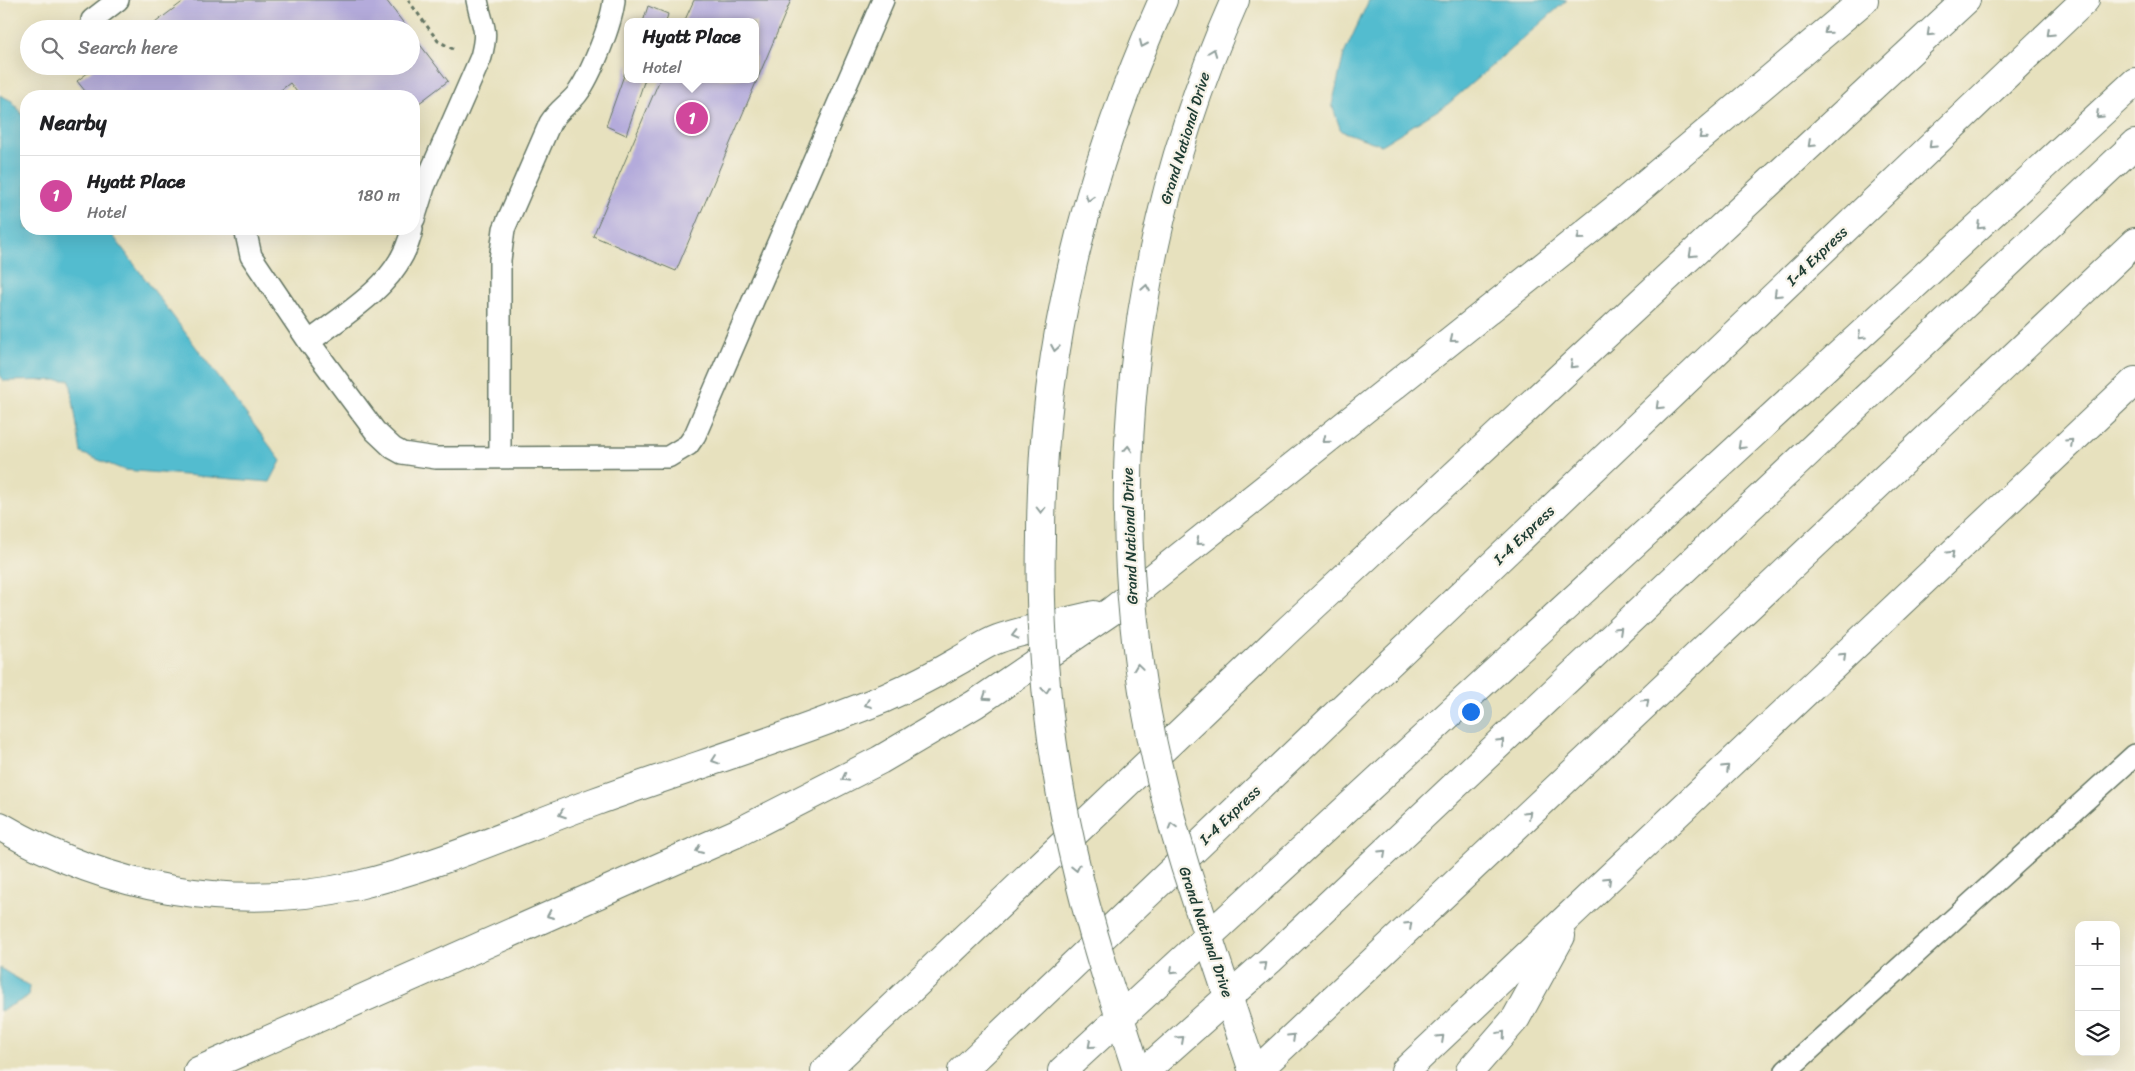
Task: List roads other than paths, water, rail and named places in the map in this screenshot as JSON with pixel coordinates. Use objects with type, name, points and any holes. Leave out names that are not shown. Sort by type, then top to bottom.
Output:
[{"type":"main road","points":[[1137,1071],[1111,991],[1078,877],[1056,769],[1041,641],[1042,480],[1051,369],[1076,245],[1096,173],[1117,112],[1140,52],[1163,0]]},
{"type":"main road","name":"Grand National Drive","points":[[1235,0],[1216,43],[1182,137],[1152,255],[1132,393],[1128,456],[1128,515],[1132,614],[1146,716],[1165,803],[1252,1071]]},
{"type":"main road","points":[[198,1071],[706,847],[776,814],[880,760],[975,704],[1113,610],[1618,207],[1864,0]]},
{"type":"main road","points":[[825,1071],[1289,629],[1966,0]]},
{"type":"main road","name":"I-4 Express","points":[[962,1071],[2085,0]]},
{"type":"main road","points":[[1062,1071],[1121,1020],[2135,82]]},
{"type":"main road","points":[[1144,1071],[1228,997],[2135,144]]},
{"type":"main road","points":[[1257,1071],[2135,242]]},
{"type":"main road","points":[[1405,1071],[2135,381]]},
{"type":"main road","points":[[0,826],[47,852],[73,863],[128,881],[159,888],[187,893],[244,897],[302,894],[331,890],[408,871],[598,801],[833,718],[937,673],[997,639],[1113,610]]},
{"type":"main road","points":[[1470,1071],[1516,1018],[1573,914]]},
{"type":"lane","points":[[92,20],[118,0]]},
{"type":"lane","points":[[500,458],[500,260],[504,229],[550,123],[559,110],[574,98],[582,85],[610,24],[614,0]]},
{"type":"lane","points":[[246,235],[251,256],[309,342],[375,431],[393,448],[402,453],[425,458],[668,457],[688,445],[695,435],[883,0]]},
{"type":"lane","points":[[420,200],[481,58],[485,40],[485,27],[476,1]]},
{"type":"lane","points":[[309,342],[382,285],[404,253],[410,235]]},
{"type":"lane","points":[[1786,1071],[2135,755]]},
{"type":"water","points":[[1369,0],[1567,0],[1448,104],[1381,145],[1341,131],[1332,105],[1344,54]]},
{"type":"water","points":[[0,95],[12,101],[20,112],[20,235],[112,235],[281,461],[270,482],[124,470],[81,453],[70,380],[4,381],[0,375]]},
{"type":"water","points":[[0,968],[29,986],[28,997],[0,1011]]},
{"type":"place","name":"Hyatt Place","points":[[692,118]]}]
